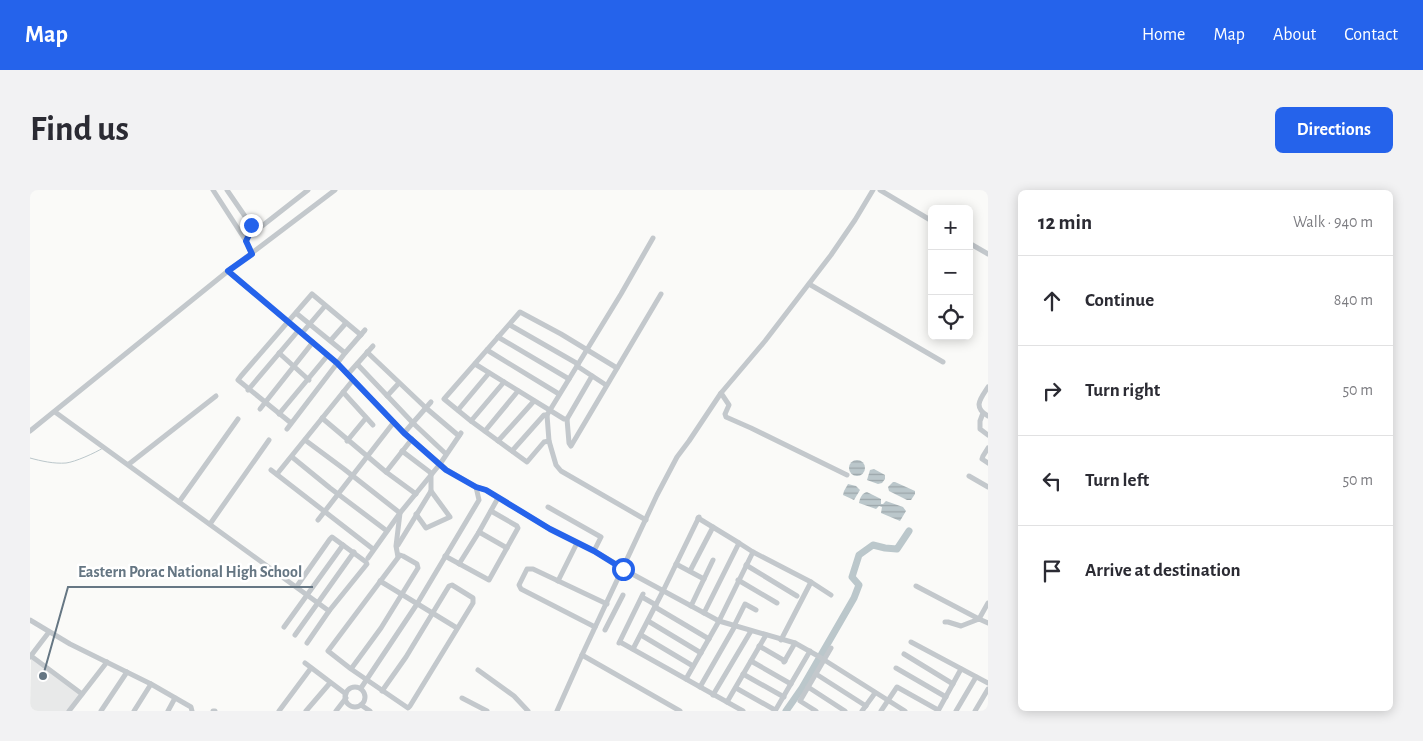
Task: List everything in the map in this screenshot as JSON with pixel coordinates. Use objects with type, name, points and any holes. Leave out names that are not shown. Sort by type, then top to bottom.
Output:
[{"type":"street","points":[[213,190],[246,241],[252,254]]},
{"type":"street","points":[[227,190],[252,229]]},
{"type":"street","points":[[246,241],[252,229],[262,226],[308,190]]},
{"type":"street","points":[[30,431],[228,271],[335,190]]},
{"type":"street","points":[[557,711],[677,456],[689,442],[722,393],[765,341],[840,243],[872,190]]},
{"type":"street","points":[[880,190],[928,218]]},
{"type":"street","points":[[512,451],[548,412],[560,394],[653,238]]},
{"type":"street","points":[[973,245],[988,254]]},
{"type":"street","points":[[228,271],[337,363],[404,433],[452,474],[476,487],[486,490],[550,529],[594,551],[623,569],[719,621],[794,643],[810,651],[902,710]]},
{"type":"street","points":[[809,284],[943,362]]},
{"type":"street","points":[[287,429],[345,352],[363,333],[346,323],[312,294],[238,380],[291,423]]},
{"type":"street","points":[[592,376],[567,419],[569,443],[571,446],[661,294]]},
{"type":"street","points":[[248,390],[290,341],[310,324],[325,306]]},
{"type":"street","points":[[549,441],[544,442],[527,462],[444,399],[520,312],[617,368]]},
{"type":"street","points":[[296,313],[345,352]]},
{"type":"street","points":[[331,340],[346,323]]},
{"type":"street","points":[[510,325],[577,365],[606,385]]},
{"type":"street","points":[[279,333],[290,341]]},
{"type":"street","points":[[498,338],[568,379]]},
{"type":"street","points":[[260,409],[313,342]]},
{"type":"street","points":[[348,374],[373,346]]},
{"type":"street","points":[[487,350],[560,394]]},
{"type":"street","points":[[367,352],[426,408],[460,434],[440,464],[400,513],[368,558]]},
{"type":"street","points":[[279,353],[308,380]]},
{"type":"street","points":[[279,414],[328,355]]},
{"type":"street","points":[[357,364],[413,423],[446,454]]},
{"type":"street","points":[[475,364],[534,400],[548,412],[567,419]]},
{"type":"street","points":[[319,367],[328,375]]},
{"type":"street","points":[[458,410],[489,373]]},
{"type":"street","points":[[276,474],[292,457],[353,380]]},
{"type":"street","points":[[471,421],[504,382]]},
{"type":"street","points":[[387,396],[399,383]]},
{"type":"street","points":[[988,387],[979,402],[980,408],[986,415],[980,421],[980,429],[988,435]]},
{"type":"street","points":[[485,431],[518,391]]},
{"type":"street","points":[[344,392],[372,425]]},
{"type":"street","points":[[722,393],[729,405],[725,414],[726,417],[847,475]]},
{"type":"street","points":[[129,464],[216,396]]},
{"type":"street","points":[[498,441],[534,400]]},
{"type":"street","points":[[404,433],[431,402]]},
{"type":"street","points":[[55,412],[330,611]]},
{"type":"street","points":[[548,412],[549,441],[556,465],[561,471],[646,520]]},
{"type":"street","points":[[322,418],[347,441],[416,494]]},
{"type":"street","points":[[347,441],[366,418]]},
{"type":"street","points":[[179,502],[238,419]]},
{"type":"street","points":[[318,520],[394,422]]},
{"type":"street","points":[[210,524],[269,440]]},
{"type":"street","points":[[305,440],[400,513]]},
{"type":"street","points":[[386,472],[412,440]]},
{"type":"street","points":[[988,448],[982,459],[988,463]]},
{"type":"street","points":[[402,451],[431,473]]},
{"type":"street","points":[[292,457],[387,531]]},
{"type":"street","points":[[271,470],[373,549]]},
{"type":"street","points":[[396,546],[431,490],[431,473]]},
{"type":"street","points":[[969,476],[988,487]]},
{"type":"street","points":[[361,688],[417,604],[479,500],[476,487]]},
{"type":"street","points":[[416,514],[426,528],[450,517],[431,490]]},
{"type":"street","points":[[459,564],[498,498]]},
{"type":"street","points":[[548,507],[601,537],[594,551]]},
{"type":"street","points":[[445,556],[489,580],[518,528],[491,511]]},
{"type":"street","points":[[382,691],[406,658],[452,585],[473,599],[473,602],[408,708],[382,691],[329,653],[328,650],[398,556],[396,546],[400,513]]},
{"type":"street","points":[[634,649],[698,518],[752,552],[811,582],[831,595]]},
{"type":"street","points":[[690,572],[713,527]]},
{"type":"street","points":[[479,532],[507,548]]},
{"type":"street","points":[[297,586],[332,537],[354,552],[367,564],[307,643]]},
{"type":"street","points":[[558,582],[577,543]]},
{"type":"street","points":[[704,613],[740,543]]},
{"type":"street","points":[[284,627],[343,545]]},
{"type":"street","points":[[295,635],[354,552]]},
{"type":"street","points":[[686,679],[719,621],[752,552]]},
{"type":"street","points":[[351,669],[381,628],[418,567],[417,564],[403,556],[398,556]]},
{"type":"street","points":[[691,606],[713,560]]},
{"type":"street","points":[[676,564],[704,579]]},
{"type":"street","points":[[746,565],[797,596]]},
{"type":"street","points":[[607,604],[530,568],[519,587],[607,632],[624,596],[613,590]]},
{"type":"street","points":[[738,580],[777,603]]},
{"type":"street","points":[[380,581],[457,628]]},
{"type":"street","points":[[781,640],[811,582]]},
{"type":"street","points":[[916,586],[988,623]]},
{"type":"street","points":[[709,639],[642,596],[620,642],[743,711]]},
{"type":"street","points":[[700,687],[745,604],[756,610]]},
{"type":"street","points":[[945,622],[961,626],[979,619],[988,605]]},
{"type":"street","points":[[30,620],[49,632],[176,698],[191,707],[192,711]]},
{"type":"street","points":[[648,622],[701,653]]},
{"type":"street","points":[[713,695],[751,631]]},
{"type":"street","points":[[49,632],[30,656],[82,694]]},
{"type":"street","points":[[641,635],[693,666]]},
{"type":"street","points":[[727,702],[766,635]]},
{"type":"street","points":[[911,642],[988,683]]},
{"type":"street","points":[[760,646],[784,662],[794,643]]},
{"type":"street","points":[[816,711],[800,701],[816,674],[822,658],[831,648]]},
{"type":"street","points":[[736,688],[775,711],[810,651]]},
{"type":"street","points":[[904,654],[953,684]]},
{"type":"street","points":[[582,655],[680,711]]},
{"type":"street","points":[[751,661],[791,684]]},
{"type":"street","points":[[69,711],[107,662]]},
{"type":"street","points":[[305,663],[346,696],[350,706],[370,711]]},
{"type":"street","points":[[279,711],[311,668]]},
{"type":"street","points":[[896,668],[946,697]]},
{"type":"street","points":[[881,711],[897,687],[938,711],[962,669]]},
{"type":"street","points":[[478,670],[514,696],[528,711]]},
{"type":"street","points":[[101,711],[127,672]]},
{"type":"street","points":[[743,674],[784,697]]},
{"type":"street","points":[[816,674],[864,708],[875,693]]},
{"type":"street","points":[[956,711],[976,677]]},
{"type":"street","points":[[306,711],[330,683]]},
{"type":"street","points":[[134,711],[151,684]]},
{"type":"street","points":[[336,711],[352,687],[361,688],[365,693],[364,702],[357,707]]},
{"type":"street","points":[[808,687],[845,711]]},
{"type":"street","points":[[975,711],[988,689]]},
{"type":"street","points":[[168,711],[176,698]]},
{"type":"street","points":[[462,698],[487,711]]},
{"type":"shaded area","points":[[857,460],[865,468],[857,476],[849,468]]},
{"type":"shaded area","points":[[874,469],[885,475],[882,483],[878,484],[867,480],[870,470]]},
{"type":"shaded area","points":[[893,482],[915,491],[911,500],[907,500],[889,491],[888,487]]},
{"type":"shaded area","points":[[848,484],[856,486],[860,490],[854,500],[843,495]]},
{"type":"shaded area","points":[[867,492],[881,499],[881,504],[886,501],[903,507],[906,511],[900,521],[881,513],[882,507],[879,506],[876,509],[859,503],[864,493]]},
{"type":"shaded area","points":[[31,658],[80,694],[67,711],[30,711]]},
{"type":"waterway","points":[[30,458],[52,463],[66,463],[85,457],[103,448]]},
{"type":"waterway","points":[[786,711],[802,688],[854,598],[859,585],[852,577],[859,555],[873,545],[897,549],[909,531]]},
{"type":"place","name":"Eastern Porac National High School","points":[[43,676]]},
{"type":"route","points":[[251,225],[252,229],[246,241],[252,254],[228,271],[337,363],[404,433],[446,470],[476,487],[486,490],[550,529],[594,551],[623,569]]}]
